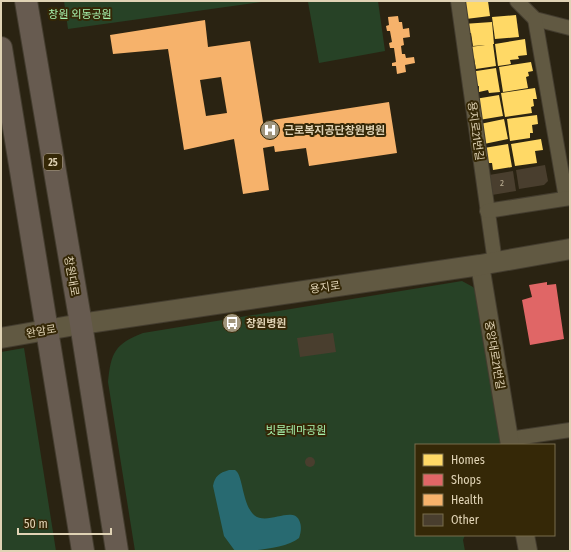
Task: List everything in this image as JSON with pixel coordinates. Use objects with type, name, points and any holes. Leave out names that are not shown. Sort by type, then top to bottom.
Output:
[{"type":"main road","name":"창원대로","points":[[26,1],[81,324],[117,551]]},
{"type":"main road","points":[[1,48],[83,551]]},
{"type":"main road","name":"용지로","points":[[81,324],[487,263],[570,249]]},
{"type":"main road","name":"완암로","points":[[1,338],[81,324]]},
{"type":"street","name":"용지로21번길","points":[[458,1],[487,211],[487,263]]},
{"type":"street","points":[[517,1],[535,19],[570,28]]},
{"type":"street","points":[[487,211],[568,198],[535,19]]},
{"type":"street","name":"중앙대로21번길","points":[[487,263],[510,442]]},
{"type":"street","points":[[510,442],[570,430]]},
{"type":"street","points":[[525,536],[528,551]]},
{"type":"green space","name":"창원 외동공원","points":[[64,1],[269,1],[68,29]]},
{"type":"green space","points":[[378,1],[385,51],[319,63],[308,2]]},
{"type":"green space","name":"빗물테마공원","points":[[462,281],[473,287],[477,293],[502,444],[415,444],[415,536],[465,536],[463,540],[465,551],[135,551],[108,382],[111,363],[116,350],[126,341],[143,333]]},
{"type":"green space","points":[[24,348],[56,551],[1,551],[1,352]]},
{"type":"water","points":[[229,470],[235,470],[238,473],[247,504],[254,515],[259,518],[272,518],[285,515],[296,516],[301,524],[299,538],[293,542],[277,547],[259,550],[235,551],[224,536],[213,486],[218,475]]},
{"type":"building: Homes","points":[[461,1],[488,1],[490,16],[466,19]]},
{"type":"building: Homes","points":[[516,15],[519,37],[495,39],[492,17]]},
{"type":"building: Homes","points":[[492,22],[496,66],[476,69],[474,58],[471,58],[470,47],[485,45],[473,46],[471,33],[464,34],[463,24]]},
{"type":"building: Homes","points":[[525,39],[527,55],[518,56],[519,59],[510,60],[511,64],[498,66],[495,44]]},
{"type":"building: Homes","points":[[531,62],[533,71],[528,72],[529,76],[526,77],[528,88],[503,92],[499,67]]},
{"type":"building: Homes","points":[[496,68],[500,92],[489,93],[488,90],[479,92],[479,86],[473,87],[470,72]]},
{"type":"building: Homes","points":[[535,88],[537,99],[533,99],[534,106],[531,107],[532,113],[505,117],[501,93]]},
{"type":"building: Homes","points":[[499,95],[503,116],[479,120],[475,99]]},
{"type":"building: Homes","points":[[537,115],[538,124],[532,125],[533,133],[530,133],[530,138],[510,141],[507,119]]},
{"type":"building: Homes","points":[[504,119],[508,139],[484,144],[480,124]]},
{"type":"building: Homes","points":[[541,139],[543,150],[535,151],[537,163],[515,166],[511,144]]},
{"type":"building: Homes","points":[[508,144],[512,167],[493,170],[492,163],[487,163],[484,148]]},
{"type":"building: Shops","points":[[547,282],[547,285],[556,284],[564,339],[530,345],[522,300],[532,297],[529,285]]},
{"type":"building: Health","points":[[398,16],[399,22],[402,22],[403,29],[409,28],[410,37],[403,38],[404,45],[401,46],[402,54],[405,54],[406,58],[414,57],[415,63],[405,65],[406,72],[397,74],[396,66],[392,66],[392,63],[396,62],[394,48],[390,48],[389,43],[392,42],[390,31],[387,31],[386,26],[389,25],[388,17]]},
{"type":"building: Health","points":[[205,20],[208,47],[250,41],[265,134],[268,134],[266,121],[389,102],[397,153],[309,166],[306,148],[275,152],[274,146],[263,148],[269,190],[243,194],[234,139],[184,150],[168,49],[113,54],[110,35]],"holes":[[[221,77],[227,113],[206,116],[200,80]]]},
{"type":"building: Other","points":[[545,165],[548,181],[544,185],[519,189],[516,170]]},
{"type":"building: Other","points":[[513,171],[516,191],[492,195],[489,175]]},
{"type":"building: Other","points":[[333,333],[336,352],[300,357],[297,338]]},
{"type":"building: Other","points":[[308,457],[312,457],[314,458],[314,466],[308,467],[305,464],[305,460]]},
{"type":"place","name":"근로복지공단창원병원","points":[[270,130]]},
{"type":"place","name":"창원병원","points":[[232,323]]}]
